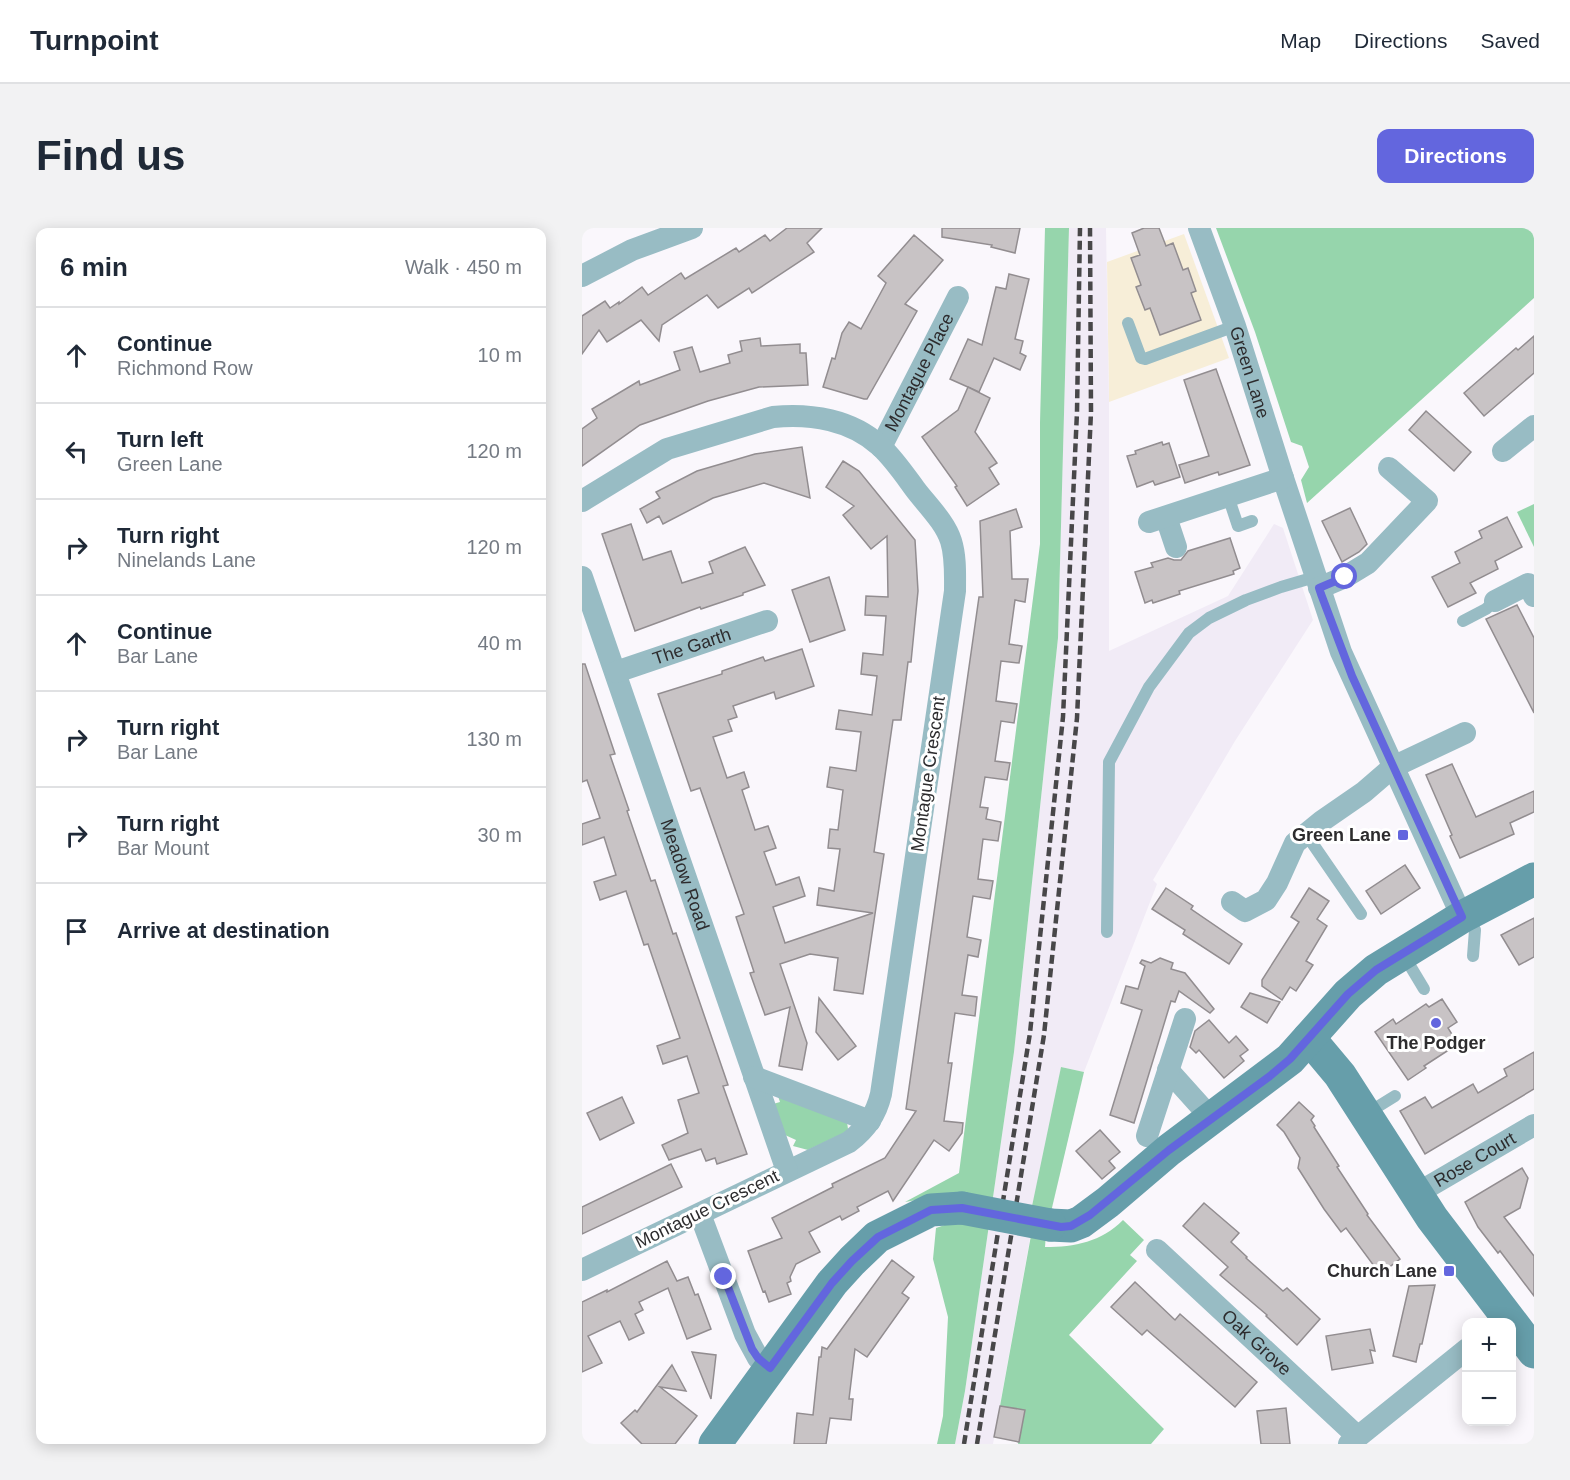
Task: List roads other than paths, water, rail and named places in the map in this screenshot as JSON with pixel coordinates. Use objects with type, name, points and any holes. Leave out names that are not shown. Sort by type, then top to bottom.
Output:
[{"type":"street","points":[[582,276],[632,250],[692,228]]},
{"type":"street","name":"Green Lane","points":[[1199,228],[1235,326],[1282,478],[1341,652],[1393,767],[1465,915]]},
{"type":"street","name":"Montague Place","points":[[881,447],[958,297]]},
{"type":"street","name":"Montague Crescent","points":[[582,501],[667,449],[773,417],[802,415],[830,420],[860,432],[881,447],[905,475],[951,539],[955,571],[955,591],[878,1108],[861,1133],[849,1142],[582,1270]]},
{"type":"street","points":[[1503,451],[1534,426]]},
{"type":"street","points":[[1317,582],[1345,577],[1368,562],[1427,501],[1389,468]]},
{"type":"street","points":[[1176,547],[1157,520],[1282,478]]},
{"type":"street","name":"Meadow Road","points":[[582,577],[787,1171]]},
{"type":"street","points":[[1495,601],[1528,584],[1534,596]]},
{"type":"street","name":"The Garth","points":[[616,672],[767,621]]},
{"type":"street","points":[[1232,902],[1245,910],[1266,900],[1277,883],[1295,843],[1364,792],[1393,767],[1465,733]]},
{"type":"street","points":[[715,1444],[832,1283],[878,1237],[931,1210],[962,1208],[1050,1225],[1071,1226],[1081,1222],[1108,1202],[1158,1143],[1212,1119],[1290,1059],[1348,994],[1376,970],[1465,915],[1534,879]]},
{"type":"street","points":[[1158,1143],[1168,1070],[1185,1019]]},
{"type":"street","points":[[1309,1038],[1333,1065],[1416,1194],[1503,1318]]},
{"type":"street","points":[[1168,1070],[1212,1119]]},
{"type":"street","points":[[754,1077],[870,1121]]},
{"type":"street","name":"Rose Court","points":[[1416,1194],[1534,1125]]},
{"type":"street","points":[[700,1214],[752,1349],[758,1358],[770,1368]]},
{"type":"street","name":"Oak Grove","points":[[1157,1250],[1353,1440]]},
{"type":"street","points":[[1516,1332],[1534,1352]]},
{"type":"street","points":[[1353,1440],[1462,1353]]},
{"type":"lane","points":[[1128,323],[1140,358],[1145,359],[1235,326]]},
{"type":"lane","points":[[1228,496],[1238,526],[1252,521]]},
{"type":"lane","points":[[1107,932],[1108,762],[1149,687],[1189,633],[1209,618],[1246,600],[1281,587],[1317,582]]},
{"type":"lane","points":[[1463,621],[1486,609],[1495,601]]},
{"type":"lane","points":[[1306,834],[1361,914]]},
{"type":"lane","points":[[1465,915],[1475,930],[1473,956]]},
{"type":"lane","points":[[1403,953],[1424,989]]},
{"type":"lane","points":[[1365,1115],[1395,1096]]},
{"type":"railway","points":[[964,1444],[1030,1033],[1063,717],[1077,412],[1080,228]]},
{"type":"railway","points":[[977,1444],[1044,1035],[1077,718],[1091,412],[1090,228]]},
{"type":"place","name":"Green Lane","points":[[1403,835]]},
{"type":"place","name":"The Podger","points":[[1436,1023]]},
{"type":"place","name":"Church Lane","points":[[1449,1271]]}]
